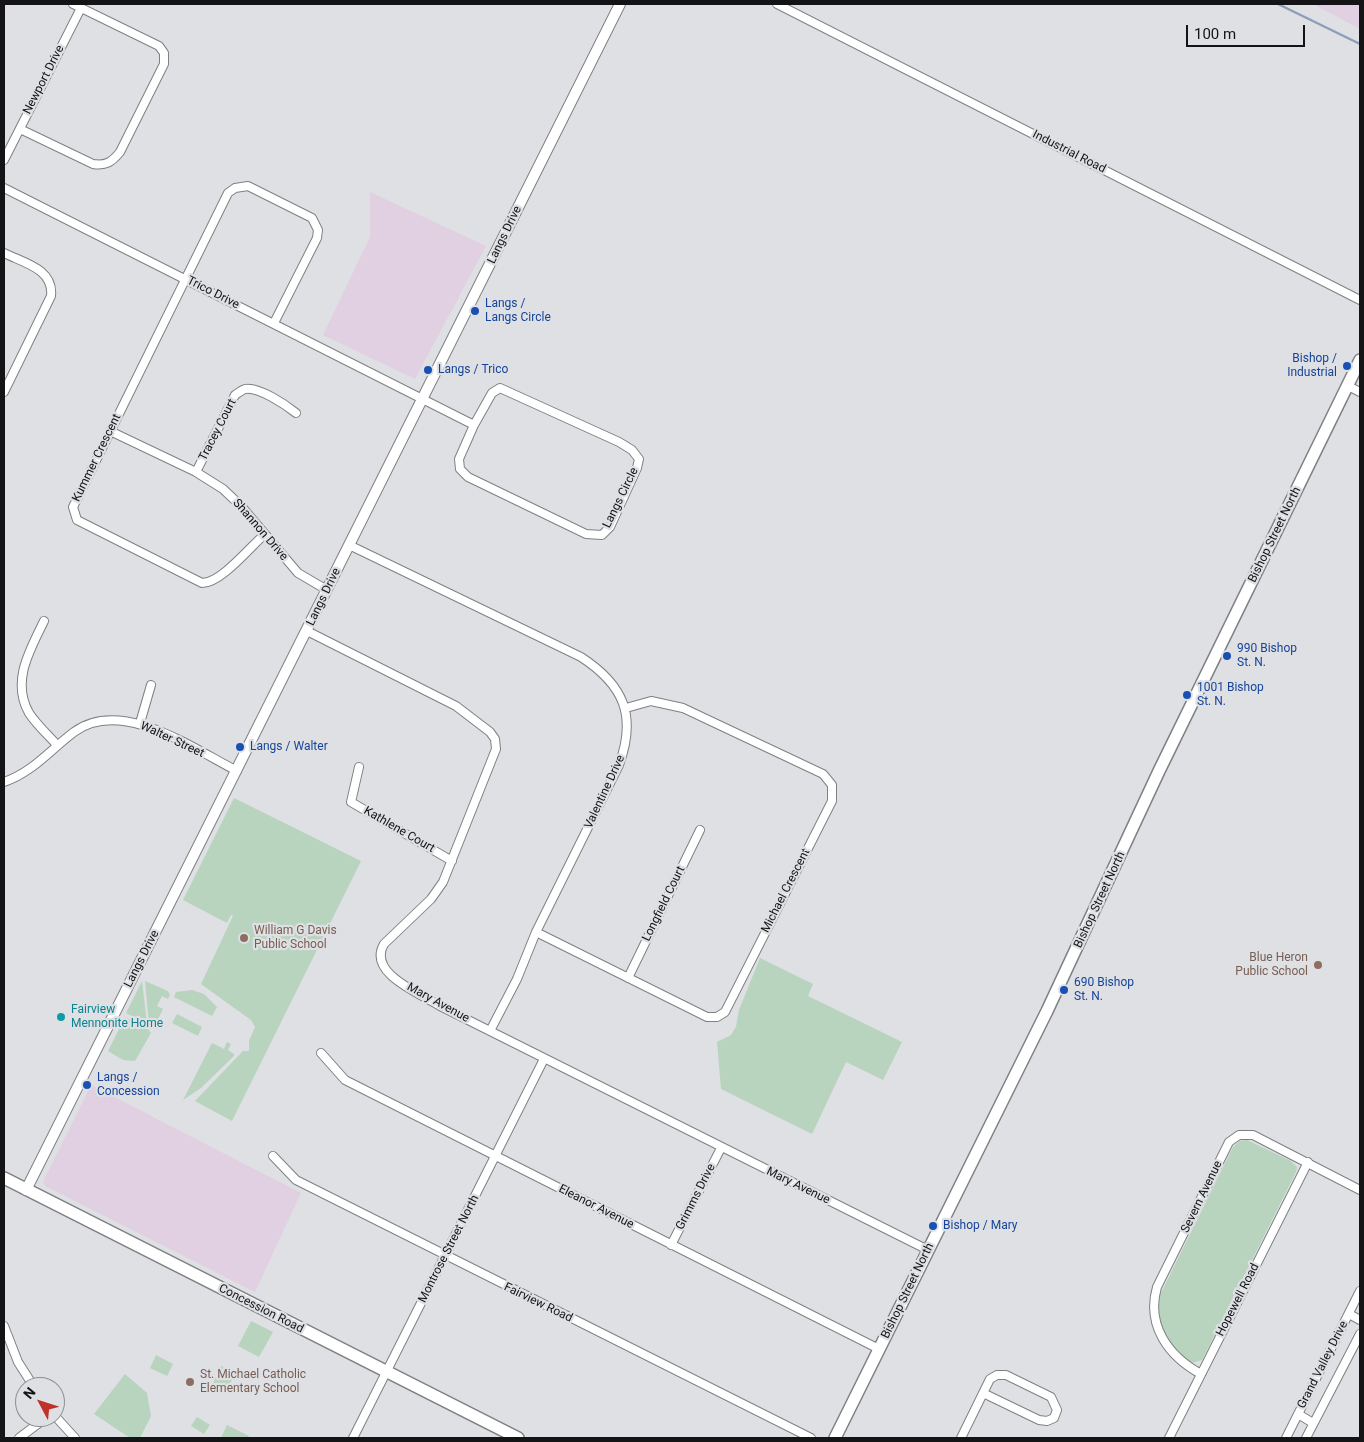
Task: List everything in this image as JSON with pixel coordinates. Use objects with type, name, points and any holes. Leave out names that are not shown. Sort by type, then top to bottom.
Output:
[{"type":"main road","name":"Bishop Street North","points":[[835,1438],[1051,1003],[1164,763],[1360,360]]},
{"type":"main road","name":"Concession Road","points":[[4,1178],[518,1438]]},
{"type":"street","points":[[20,129],[93,164],[103,165],[113,161],[120,152],[159,76],[164,64],[164,53],[159,46],[73,4]]},
{"type":"street","name":"Langs Drive","points":[[26,1190],[620,4]]},
{"type":"street","name":"Industrial Road","points":[[777,4],[1360,300]]},
{"type":"street","name":"Newport Drive","points":[[4,160],[81,8]]},
{"type":"street","name":"Kummer Crescent","points":[[265,534],[219,577],[208,583],[202,583],[77,520],[73,511],[74,503],[228,194],[234,188],[248,186],[312,218],[318,230],[317,238],[274,324]]},
{"type":"street","name":"Trico Drive","points":[[4,188],[423,398]]},
{"type":"street","points":[[4,253],[44,273],[50,279],[52,288],[50,296],[4,392]]},
{"type":"street","points":[[1348,386],[1360,392]]},
{"type":"street","name":"Langs Circle","points":[[500,388],[632,450],[639,459],[637,468],[610,527],[602,535],[586,534],[468,477],[460,469],[460,459],[474,425],[492,393],[500,388]]},
{"type":"street","name":"Tracey Court","points":[[196,472],[235,395],[245,389],[254,389],[284,403],[296,413]]},
{"type":"street","points":[[423,398],[474,425]]},
{"type":"street","name":"Shannon Drive","points":[[110,431],[196,472],[234,498],[298,573],[327,590]]},
{"type":"street","name":"Valentine Drive","points":[[349,545],[580,657],[610,679],[626,708],[627,738],[619,765],[536,932],[517,978],[490,1031]]},
{"type":"street","points":[[44,621],[21,675],[22,696],[30,714],[57,745]]},
{"type":"street","name":"Mary Avenue","points":[[307,631],[456,706],[490,732],[495,739],[496,748],[443,882],[431,899],[384,944],[380,951],[380,962],[385,972],[440,1006],[720,1148],[928,1250]]},
{"type":"street","points":[[140,723],[151,685]]},
{"type":"street","name":"Michael Crescent","points":[[536,932],[707,1017],[717,1017],[725,1012],[834,793],[832,786],[822,774],[683,708],[651,701],[626,708]]},
{"type":"street","name":"Walter Street","points":[[4,782],[37,765],[57,745],[77,730],[91,724],[106,721],[140,723],[237,771]]},
{"type":"street","name":"Kathlene Court","points":[[359,767],[351,802],[452,861]]},
{"type":"street","name":"Longfield Court","points":[[628,978],[700,830]]},
{"type":"street","name":"Eleanor Avenue","points":[[321,1052],[346,1080],[495,1157],[879,1349]]},
{"type":"street","name":"Montrose Street North","points":[[353,1438],[544,1058]]},
{"type":"street","name":"Severn Avenue","points":[[1201,1374],[1178,1359],[1158,1330],[1152,1311],[1153,1300],[1157,1287],[1225,1149],[1233,1138],[1245,1133],[1308,1162],[1360,1190]]},
{"type":"street","name":"Grimms Drive","points":[[671,1245],[720,1148]]},
{"type":"street","name":"Fairview Road","points":[[273,1156],[296,1180],[811,1438]]},
{"type":"street","name":"Hopewell Road","points":[[1169,1438],[1308,1162]]},
{"type":"street","name":"Grand Valley Drive","points":[[1286,1438],[1360,1291]]},
{"type":"street","points":[[1349,1314],[1360,1320]]},
{"type":"street","points":[[4,1326],[18,1362],[28,1377]]},
{"type":"street","name":"Grand Valley Drive","points":[[1306,1438],[1360,1334]]},
{"type":"street","points":[[961,1438],[983,1393],[990,1379],[997,1375],[1006,1375],[1051,1397],[1057,1410],[1054,1418],[1047,1421],[1039,1420],[983,1393]]},
{"type":"street","points":[[1298,1414],[1313,1423]]},
{"type":"street","points":[[19,1438],[34,1427]]},
{"type":"street","points":[[65,1427],[75,1438]]},
{"type":"shaded area","points":[[1313,4],[1360,4],[1360,29]]},
{"type":"shaded area","points":[[370,192],[486,246],[415,379],[323,335],[370,237]]},
{"type":"shaded area","points":[[91,1085],[301,1193],[255,1292],[45,1186],[43,1182]]},
{"type":"green space","points":[[234,798],[361,861],[232,1121],[195,1101],[243,1051],[249,1051],[249,1041],[255,1027],[251,1020],[201,984],[233,916],[231,915],[227,923],[183,900]]},
{"type":"green space","points":[[760,958],[813,984],[808,996],[902,1042],[883,1080],[846,1062],[812,1134],[721,1089],[717,1042],[731,1035],[736,1027],[739,1010]]},
{"type":"green space","points":[[142,981],[147,1024],[126,1013]]},
{"type":"green space","points":[[145,981],[168,991],[170,995],[168,999],[162,996],[157,1006],[163,1009],[154,1027],[149,1024]]},
{"type":"green space","points":[[192,990],[204,994],[217,1007],[212,1016],[174,997],[176,992]]},
{"type":"green space","points":[[177,1014],[202,1027],[198,1036],[172,1023]]},
{"type":"green space","points":[[125,1017],[148,1029],[151,1033],[135,1061],[123,1060],[108,1051]]},
{"type":"green space","points":[[227,1042],[231,1044],[228,1050],[234,1056],[201,1088],[183,1100],[212,1043],[224,1049]]},
{"type":"green space","points":[[1247,1140],[1291,1161],[1297,1167],[1296,1172],[1202,1360],[1192,1363],[1182,1356],[1164,1331],[1158,1313],[1159,1298],[1233,1147],[1240,1141]]},
{"type":"green space","points":[[251,1321],[273,1332],[259,1357],[238,1346]]},
{"type":"green space","points":[[156,1355],[173,1364],[167,1376],[150,1368]]},
{"type":"green space","points":[[221,1366],[235,1373],[227,1390],[213,1383]]},
{"type":"green space","points":[[125,1374],[147,1393],[151,1416],[140,1438],[130,1438],[94,1414]]},
{"type":"green space","points":[[197,1417],[210,1425],[204,1434],[191,1426]]},
{"type":"green space","points":[[227,1425],[249,1436],[248,1438],[221,1438]]},
{"type":"waterway","points":[[1278,4],[1360,44]]},
{"type":"place","name":"Langs / Langs Circle","points":[[475,311]]},
{"type":"place","name":"Bishop / Industrial","points":[[1347,366]]},
{"type":"place","name":"Langs / Trico","points":[[428,370]]},
{"type":"place","name":"990 Bishop St. N.","points":[[1227,656]]},
{"type":"place","name":"1001 Bishop St. N.","points":[[1187,695]]},
{"type":"place","name":"Langs / Walter","points":[[240,747]]},
{"type":"place","name":"William G Davis Public School","points":[[244,938]]},
{"type":"place","name":"Blue Heron Public School","points":[[1318,965]]},
{"type":"place","name":"690 Bishop St. N.","points":[[1064,990]]},
{"type":"place","name":"Fairview Mennonite Home","points":[[61,1017]]},
{"type":"place","name":"Langs / Concession","points":[[87,1085]]},
{"type":"place","name":"Bishop / Mary","points":[[933,1226]]},
{"type":"place","name":"St. Michael Catholic Elementary School","points":[[190,1382]]}]
